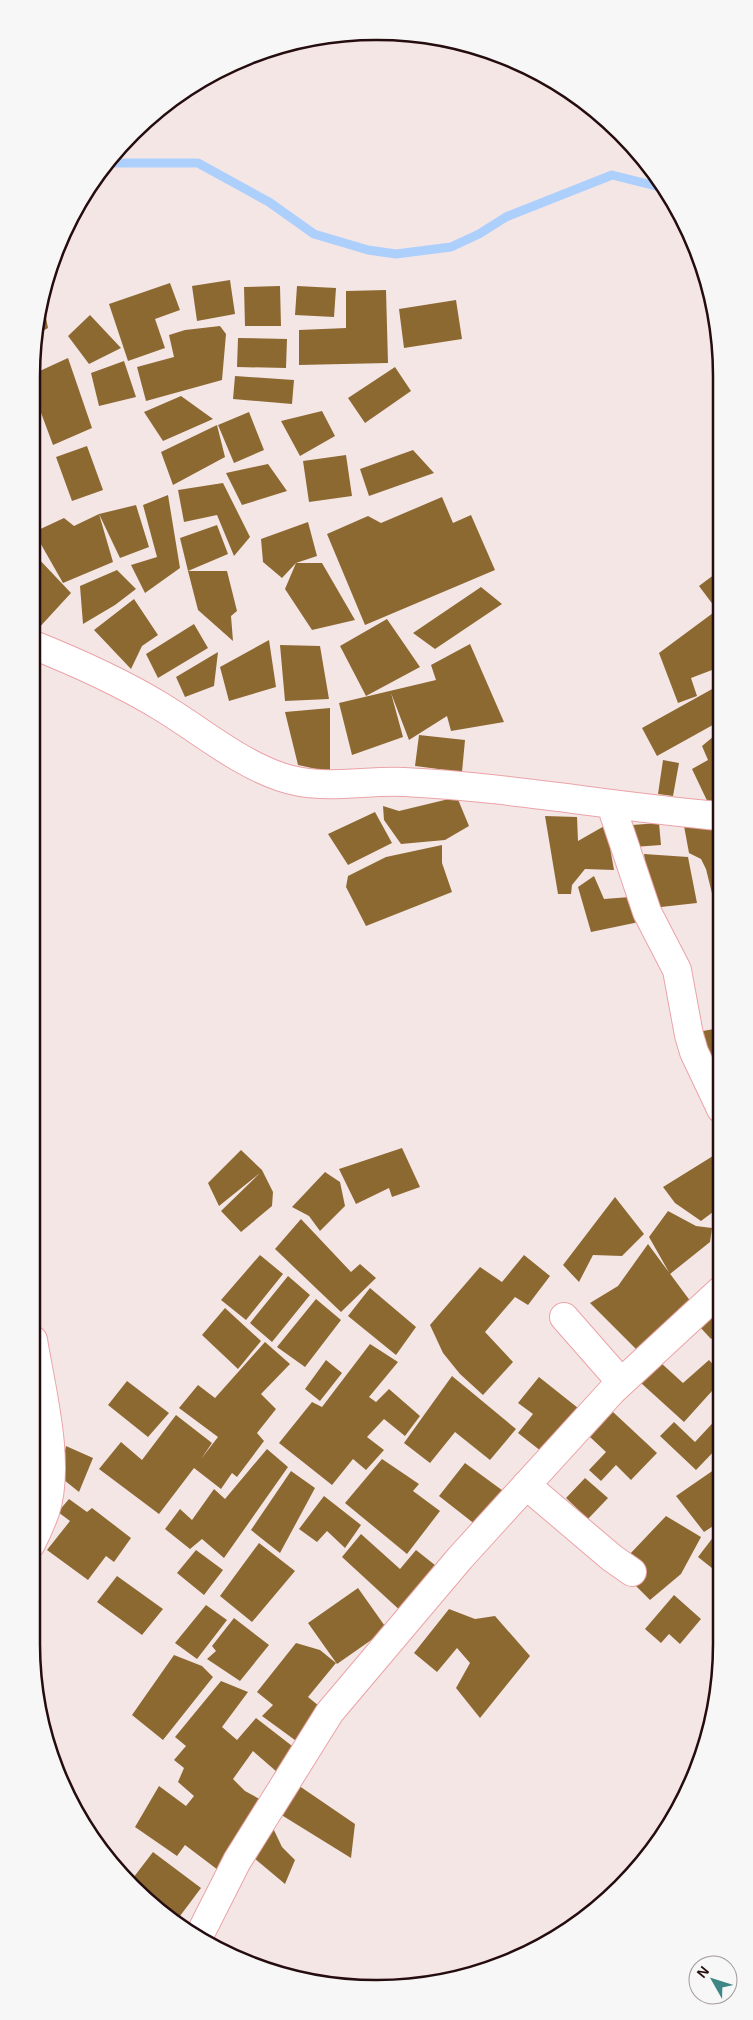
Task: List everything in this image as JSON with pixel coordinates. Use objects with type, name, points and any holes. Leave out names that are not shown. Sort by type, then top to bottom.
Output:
[{"type":"street","points":[[40,648],[109,677],[160,706],[259,768],[298,783],[403,782],[528,793],[611,805],[713,815]]},
{"type":"street","points":[[611,805],[647,912],[677,970],[688,1034],[713,1094]]},
{"type":"street","points":[[202,1931],[238,1861],[330,1712],[460,1558],[526,1485],[622,1382],[713,1297]]},
{"type":"street","points":[[564,1317],[622,1382]]},
{"type":"street","points":[[40,1386],[49,1444],[51,1479],[45,1511],[40,1523]]},
{"type":"street","points":[[526,1485],[612,1558],[632,1572]]},
{"type":"building","points":[[230,280],[235,314],[197,321],[192,286]]},
{"type":"building","points":[[170,283],[180,310],[155,319],[165,348],[128,361],[109,304]]},
{"type":"building","points":[[280,286],[281,326],[245,326],[244,287]]},
{"type":"building","points":[[297,286],[336,288],[334,317],[295,315]]},
{"type":"building","points":[[386,290],[388,363],[299,365],[299,330],[346,328],[346,291]]},
{"type":"building","points":[[456,300],[462,339],[404,348],[399,309]]},
{"type":"building","points":[[45,315],[48,328],[43,331]]},
{"type":"building","points":[[90,315],[121,348],[89,364],[68,336]]},
{"type":"building","points":[[220,326],[226,334],[222,380],[146,401],[137,367],[174,357],[169,335],[185,330]]},
{"type":"building","points":[[238,338],[287,339],[286,368],[237,367]]},
{"type":"building","points":[[68,358],[92,428],[53,445],[40,410],[40,371]]},
{"type":"building","points":[[124,361],[136,397],[99,406],[91,373]]},
{"type":"building","points":[[395,367],[411,391],[365,423],[348,398]]},
{"type":"building","points":[[235,376],[294,380],[292,404],[233,399]]},
{"type":"building","points":[[181,396],[213,419],[163,441],[144,412]]},
{"type":"building","points":[[322,411],[335,436],[300,456],[281,421]]},
{"type":"building","points":[[249,412],[264,450],[234,463],[218,425]]},
{"type":"building","points":[[217,425],[225,457],[173,485],[161,452]]},
{"type":"building","points":[[87,446],[103,490],[72,501],[56,457]]},
{"type":"building","points":[[413,450],[434,473],[369,496],[360,469]]},
{"type":"building","points":[[346,455],[352,496],[309,502],[303,461]]},
{"type":"building","points":[[268,464],[287,491],[242,505],[226,473]]},
{"type":"building","points":[[223,483],[250,537],[234,556],[217,515],[184,522],[178,490]]},
{"type":"building","points":[[168,495],[180,568],[145,593],[131,565],[157,557],[143,505]]},
{"type":"building","points":[[442,497],[453,523],[471,515],[495,570],[365,625],[327,534],[368,516],[381,523]]},
{"type":"building","points":[[136,505],[149,547],[120,558],[99,514]]},
{"type":"building","points":[[99,514],[113,562],[63,583],[40,543],[40,529],[64,518],[74,526]]},
{"type":"building","points":[[308,522],[317,556],[296,563],[282,578],[263,562],[261,539]]},
{"type":"building","points":[[217,525],[228,554],[188,571],[180,538]]},
{"type":"building","points":[[40,560],[71,593],[40,627]]},
{"type":"building","points":[[296,563],[322,563],[355,620],[312,630],[285,589]]},
{"type":"building","points":[[117,570],[136,589],[115,605],[83,624],[80,586]]},
{"type":"building","points":[[188,571],[227,571],[237,611],[231,616],[233,641],[198,610]]},
{"type":"building","points":[[713,576],[713,605],[699,586]]},
{"type":"building","points":[[481,587],[502,604],[435,649],[413,633]]},
{"type":"building","points":[[134,599],[158,635],[142,646],[131,669],[94,630]]},
{"type":"building","points":[[713,613],[713,670],[691,678],[697,696],[678,703],[659,653]]},
{"type":"building","points":[[387,619],[420,667],[366,696],[340,646]]},
{"type":"building","points":[[194,624],[208,648],[158,678],[146,654]]},
{"type":"building","points":[[269,640],[276,687],[229,701],[220,667]]},
{"type":"building","points":[[470,644],[504,722],[451,731],[447,716],[409,740],[391,693],[403,737],[352,755],[339,703],[436,680],[431,665]]},
{"type":"building","points":[[280,645],[320,646],[329,699],[285,701]]},
{"type":"building","points":[[218,652],[214,686],[185,697],[176,677]]},
{"type":"building","points":[[713,689],[713,725],[657,756],[642,728]]},
{"type":"building","points":[[330,708],[330,772],[298,765],[285,712]]},
{"type":"building","points":[[419,735],[465,740],[462,772],[415,766]]},
{"type":"building","points":[[713,737],[713,808],[711,809],[692,769],[708,760],[702,746]]},
{"type":"building","points":[[663,760],[679,763],[673,796],[658,794]]},
{"type":"building","points":[[457,797],[469,826],[445,840],[401,844],[384,820],[383,806],[399,811]]},
{"type":"building","points":[[375,812],[392,843],[348,865],[328,834]]},
{"type":"building","points":[[545,816],[577,817],[578,841],[606,825],[614,870],[585,869],[572,885],[571,894],[558,894]]},
{"type":"building","points":[[659,823],[661,845],[634,847],[632,825]]},
{"type":"building","points":[[684,826],[713,828],[713,898],[706,869],[701,859],[689,853]]},
{"type":"building","points":[[442,845],[442,863],[452,892],[366,926],[346,887],[348,876],[386,857]]},
{"type":"building","points":[[644,854],[688,857],[697,903],[652,908]]},
{"type":"building","points":[[594,876],[604,899],[630,897],[639,922],[591,932],[578,887]]},
{"type":"building","points":[[713,1029],[713,1067],[697,1032]]},
{"type":"building","points":[[402,1148],[420,1187],[392,1197],[389,1188],[356,1204],[339,1169]]},
{"type":"building","points":[[241,1150],[262,1170],[273,1192],[272,1206],[241,1232],[221,1211],[260,1173],[219,1206],[208,1183]]},
{"type":"building","points":[[713,1156],[713,1212],[701,1221],[675,1203],[663,1187]]},
{"type":"building","points":[[325,1172],[340,1182],[345,1206],[320,1231],[309,1216],[292,1207]]},
{"type":"building","points":[[615,1197],[644,1234],[622,1256],[593,1255],[579,1282],[563,1265]]},
{"type":"building","points":[[668,1211],[696,1226],[712,1228],[710,1242],[670,1274],[649,1237]]},
{"type":"building","points":[[301,1219],[351,1272],[360,1264],[376,1278],[341,1312],[275,1249]]},
{"type":"building","points":[[648,1244],[691,1302],[640,1353],[590,1303],[618,1286]]},
{"type":"building","points":[[260,1255],[283,1274],[246,1320],[221,1300]]},
{"type":"building","points":[[524,1255],[550,1276],[528,1305],[515,1297],[485,1332],[513,1362],[483,1395],[460,1374],[443,1353],[430,1325],[480,1267],[502,1282]]},
{"type":"building","points":[[288,1276],[310,1295],[272,1342],[250,1323]]},
{"type":"building","points":[[370,1288],[416,1327],[396,1355],[348,1316]]},
{"type":"building","points":[[316,1299],[341,1320],[305,1367],[277,1347]]},
{"type":"building","points":[[225,1308],[261,1341],[238,1369],[202,1335]]},
{"type":"building","points":[[713,1313],[713,1337],[711,1339],[699,1326]]},
{"type":"building","points":[[265,1342],[290,1364],[261,1394],[276,1409],[257,1433],[264,1441],[237,1477],[232,1473],[221,1489],[194,1468],[159,1514],[99,1469],[121,1442],[142,1460],[176,1415],[212,1443],[201,1459],[218,1437],[179,1408],[198,1385],[215,1398]]},
{"type":"building","points":[[370,1344],[398,1362],[369,1397],[376,1402],[389,1389],[420,1416],[405,1436],[384,1419],[367,1437],[384,1450],[366,1470],[353,1459],[332,1485],[279,1443],[312,1402],[322,1407]]},
{"type":"building","points":[[326,1360],[342,1373],[320,1401],[305,1389]]},
{"type":"building","points":[[709,1360],[713,1364],[713,1390],[684,1422],[641,1383],[660,1362],[683,1383]]},
{"type":"building","points":[[452,1376],[516,1429],[490,1460],[455,1432],[430,1463],[404,1443]]},
{"type":"building","points":[[539,1377],[583,1412],[546,1455],[518,1433],[533,1414],[518,1403]]},
{"type":"building","points":[[127,1381],[169,1413],[148,1437],[108,1405]]},
{"type":"building","points":[[613,1412],[657,1453],[631,1480],[616,1465],[601,1481],[589,1470],[606,1452],[590,1437]]},
{"type":"building","points":[[674,1422],[695,1442],[713,1423],[713,1452],[696,1470],[660,1436]]},
{"type":"building","points":[[66,1446],[93,1458],[79,1492],[59,1476]]},
{"type":"building","points":[[267,1449],[288,1467],[224,1558],[202,1539],[190,1549],[165,1529],[180,1509],[192,1520],[214,1489],[225,1499]]},
{"type":"building","points":[[382,1459],[419,1484],[413,1491],[440,1511],[407,1554],[345,1503]]},
{"type":"building","points":[[465,1463],[510,1496],[476,1525],[439,1496]]},
{"type":"building","points":[[291,1471],[315,1488],[280,1553],[251,1530]]},
{"type":"building","points":[[713,1471],[713,1526],[704,1532],[676,1496]]},
{"type":"building","points":[[585,1478],[608,1498],[588,1519],[566,1498]]},
{"type":"building","points":[[324,1496],[361,1525],[345,1548],[327,1531],[317,1542],[299,1529]]},
{"type":"building","points":[[69,1499],[87,1512],[92,1508],[131,1538],[114,1562],[106,1556],[88,1580],[47,1550],[70,1521],[58,1512]]},
{"type":"building","points":[[666,1516],[701,1537],[681,1574],[650,1600],[632,1582],[629,1555]]},
{"type":"building","points":[[361,1534],[400,1569],[416,1550],[445,1573],[404,1614],[342,1557]]},
{"type":"building","points":[[713,1537],[713,1569],[698,1557]]},
{"type":"building","points":[[259,1543],[295,1571],[252,1622],[220,1596]]},
{"type":"building","points":[[196,1550],[223,1570],[204,1595],[177,1573]]},
{"type":"building","points":[[117,1576],[163,1609],[142,1635],[97,1602]]},
{"type":"building","points":[[358,1588],[387,1629],[337,1664],[308,1623]]},
{"type":"building","points":[[674,1595],[701,1619],[680,1644],[669,1634],[661,1643],[645,1629]]},
{"type":"building","points":[[206,1605],[227,1620],[197,1659],[175,1643]]},
{"type":"building","points":[[449,1609],[475,1619],[495,1616],[530,1656],[480,1718],[456,1688],[470,1663],[457,1648],[437,1672],[414,1653]]},
{"type":"building","points":[[234,1618],[269,1645],[240,1681],[207,1659],[216,1651],[212,1646]]},
{"type":"building","points":[[296,1643],[320,1650],[336,1663],[308,1697],[324,1710],[299,1743],[262,1716],[273,1705],[257,1692]]},
{"type":"building","points":[[174,1655],[202,1666],[213,1677],[163,1740],[132,1715]]},
{"type":"building","points":[[221,1681],[248,1692],[222,1727],[237,1740],[256,1718],[296,1749],[277,1772],[253,1751],[233,1779],[245,1791],[263,1801],[218,1870],[185,1845],[177,1856],[135,1827],[159,1786],[186,1806],[194,1796],[178,1782],[184,1768],[174,1760],[186,1746],[175,1737]]},
{"type":"building","points":[[292,1781],[355,1824],[351,1858],[275,1811]]},
{"type":"building","points":[[272,1826],[282,1847],[295,1860],[285,1884],[247,1852]]},
{"type":"building","points":[[153,1852],[201,1888],[180,1916],[134,1876]]},
{"type":"waterway","points":[[117,163],[198,163],[269,202],[314,234],[368,250],[396,254],[451,247],[479,234],[506,217],[612,175],[652,185]]}]
